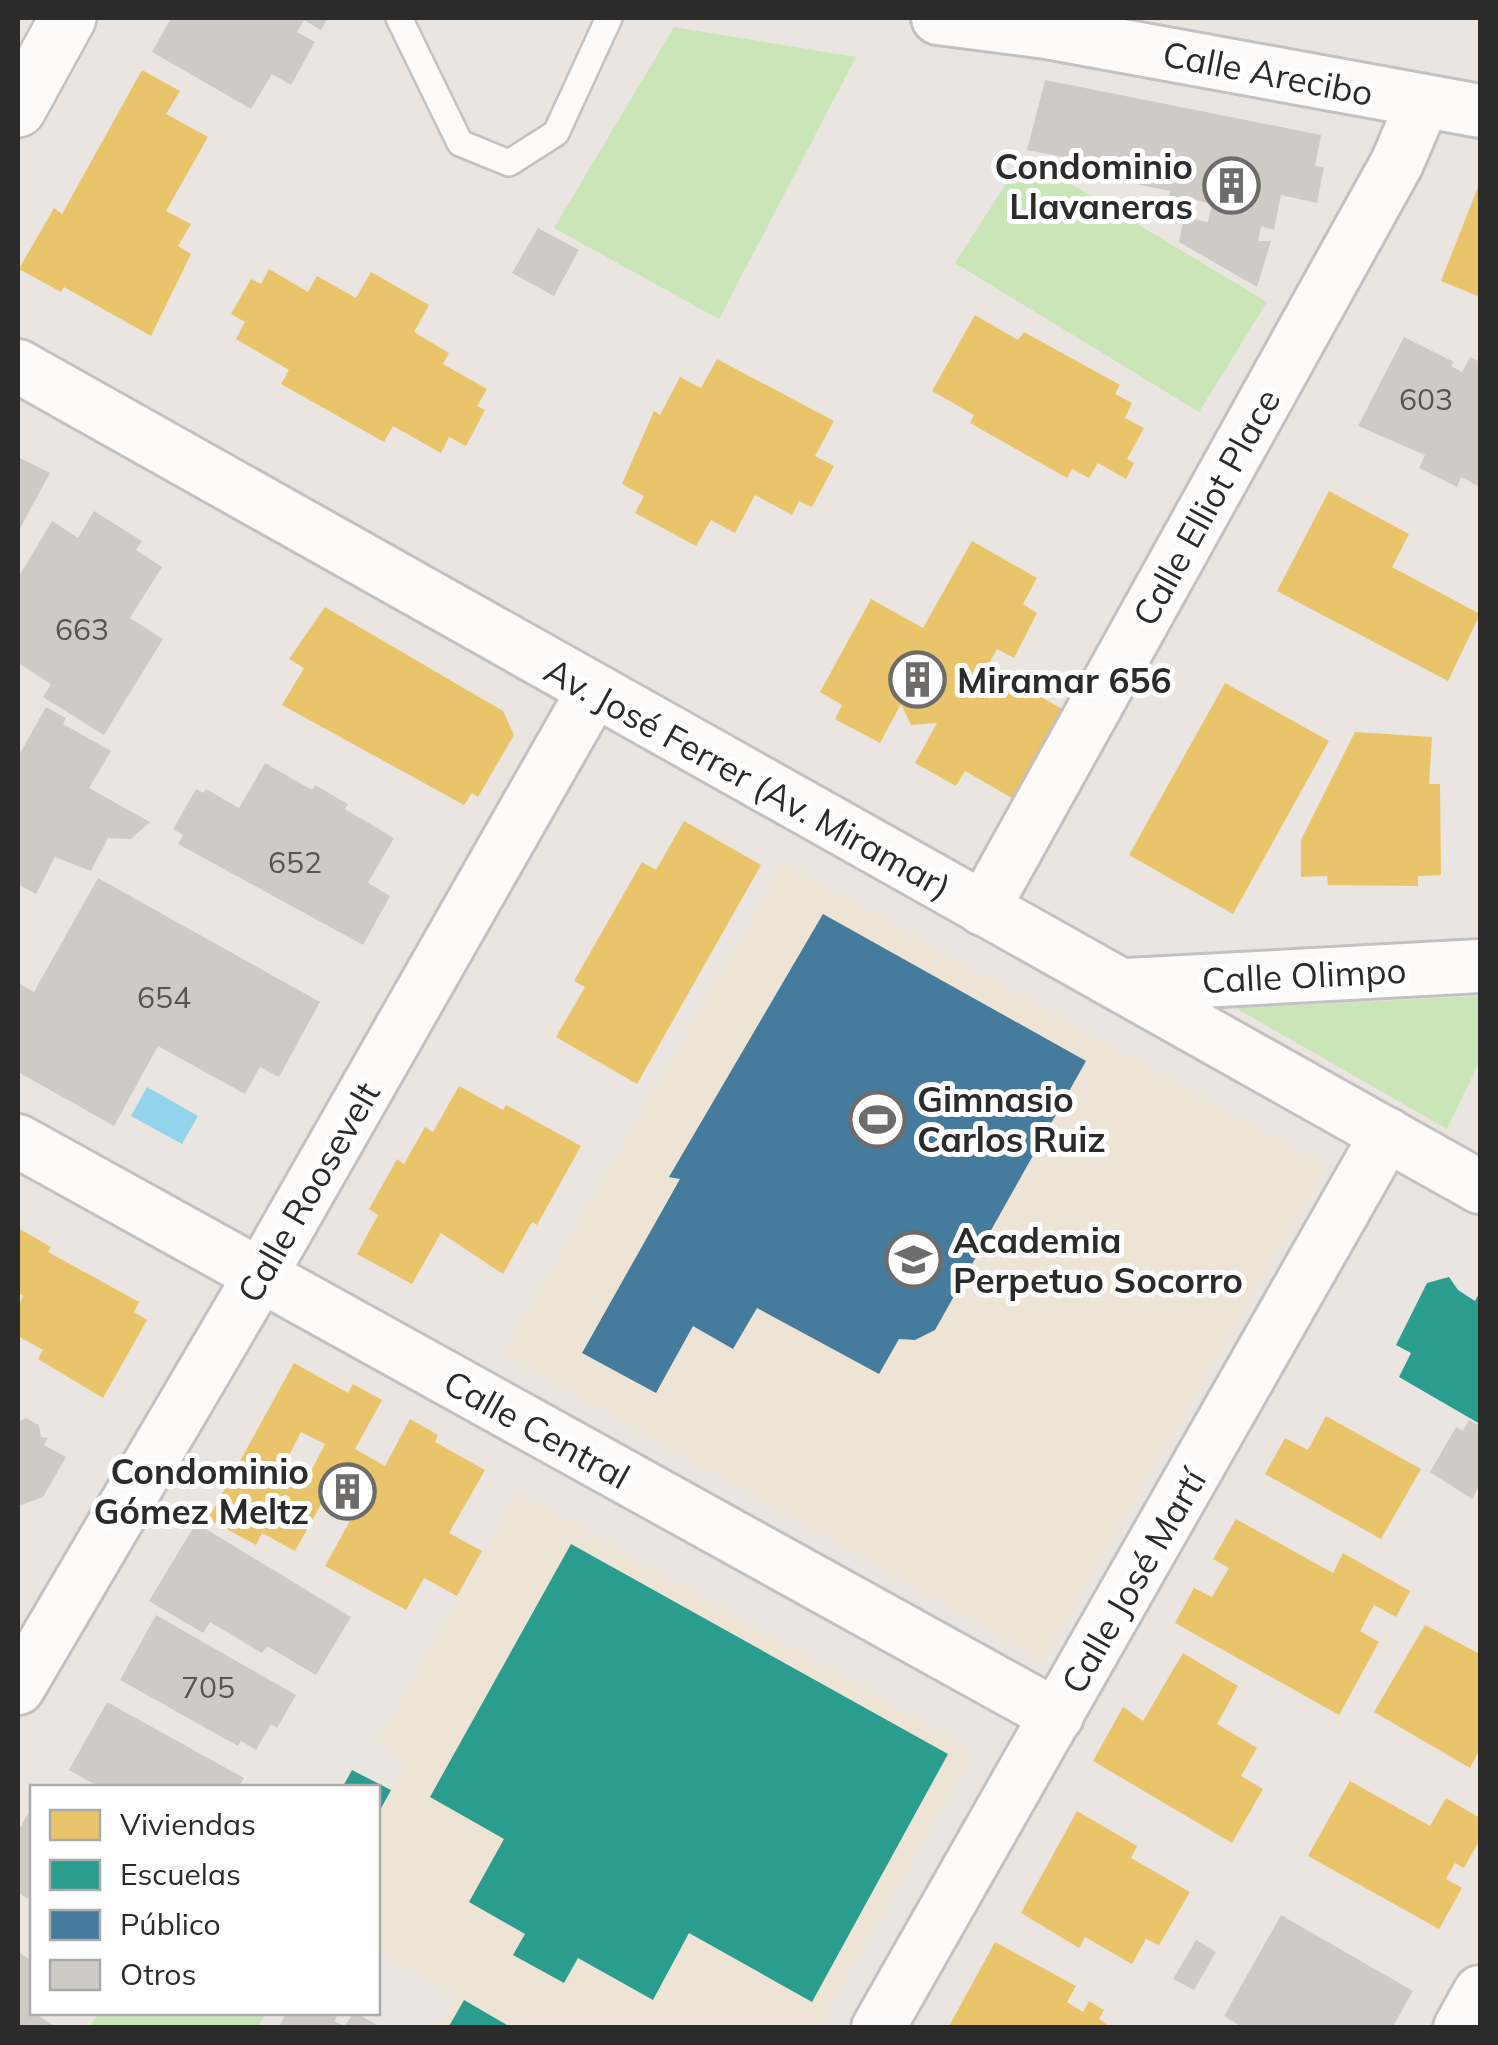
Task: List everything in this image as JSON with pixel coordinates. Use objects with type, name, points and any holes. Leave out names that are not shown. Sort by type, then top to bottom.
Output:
[{"type":"main road","points":[[18,109],[68,18]]},
{"type":"street","name":"Calle Arecibo","points":[[938,18],[1046,32],[1480,110]]},
{"type":"street","name":"Calle Elliot Place","points":[[983,909],[1397,163],[1423,102]]},
{"type":"street","name":"Av. José Ferrer (Av. Miramar)","points":[[18,366],[593,692],[1127,985],[1480,1188]]},
{"type":"street","name":"Calle Roosevelt","points":[[18,1688],[260,1276],[593,692]]},
{"type":"street","name":"Calle Olimpo","points":[[1127,985],[1480,966]]},
{"type":"street","name":"Calle José Martí","points":[[878,2028],[1387,1134]]},
{"type":"street","name":"Calle Central","points":[[18,1141],[1056,1716]]},
{"type":"street","points":[[1460,2028],[1480,1992]]},
{"type":"lane","points":[[400,18],[460,143],[509,163],[556,133],[609,18]]},
{"type":"shaded area","name":"Academia Perpetuo Socorro","points":[[783,863],[1326,1166],[1042,1660],[503,1353]]},
{"type":"shaded area","points":[[518,1492],[974,1751],[819,2027],[436,2028],[454,1995],[380,1953],[380,1806],[406,1759],[377,1742]]},
{"type":"green space","points":[[674,27],[856,57],[719,319],[554,228]]},
{"type":"green space","points":[[1024,156],[1267,302],[1199,412],[955,263]]},
{"type":"green space","points":[[1480,996],[1480,1060],[1447,1129],[1236,1008]]},
{"type":"green space","points":[[97,2015],[265,2015],[258,2027],[90,2027]]},
{"type":"water","points":[[147,1087],[198,1116],[182,1144],[131,1116]]},
{"type":"building: Viviendas","points":[[142,70],[180,91],[166,114],[208,137],[166,211],[191,224],[178,246],[191,254],[151,336],[64,287],[61,292],[19,269],[54,208],[62,214]]},
{"type":"building: Viviendas","points":[[1480,182],[1480,297],[1441,281]]},
{"type":"building: Viviendas","points":[[269,269],[308,292],[317,276],[356,298],[371,272],[429,305],[414,332],[449,353],[443,364],[487,389],[477,406],[485,410],[466,446],[449,437],[441,453],[393,426],[384,442],[281,384],[289,370],[236,339],[245,322],[231,314],[251,279],[261,284]]},
{"type":"building: Viviendas","points":[[975,315],[1018,340],[1024,332],[1120,385],[1115,394],[1132,403],[1125,418],[1144,428],[1127,459],[1134,463],[1126,479],[1098,463],[1089,478],[1072,469],[1067,478],[970,423],[974,415],[932,391]]},
{"type":"building: Viviendas","points":[[717,359],[834,421],[815,456],[834,466],[812,507],[799,501],[792,515],[755,495],[735,533],[711,520],[696,546],[635,513],[644,496],[622,484],[654,411],[660,415],[680,377],[701,388]]},
{"type":"building: Viviendas","points":[[1329,491],[1409,534],[1392,567],[1480,614],[1448,681],[1277,591]]},
{"type":"building: Viviendas","name":"Miramar 656","points":[[972,541],[1037,578],[1023,604],[1037,613],[1014,658],[997,649],[987,667],[1075,716],[1026,806],[965,771],[956,786],[915,763],[937,723],[911,725],[901,704],[880,743],[835,719],[842,705],[820,692],[871,599],[923,628]]},
{"type":"building: Viviendas","points":[[325,607],[503,711],[514,735],[478,797],[472,793],[464,805],[282,705],[304,668],[289,659]]},
{"type":"building: Viviendas","points":[[1225,683],[1329,741],[1233,914],[1129,855]]},
{"type":"building: Viviendas","points":[[1355,732],[1432,737],[1429,784],[1440,784],[1441,875],[1418,876],[1418,886],[1328,885],[1327,876],[1301,877],[1301,840]]},
{"type":"building: Viviendas","points":[[684,821],[761,865],[637,1084],[556,1037],[585,987],[574,981],[642,862],[656,870]]},
{"type":"building: Viviendas","points":[[459,1086],[503,1110],[506,1105],[581,1146],[537,1225],[532,1222],[503,1274],[441,1233],[412,1284],[357,1254],[378,1215],[369,1209],[397,1159],[404,1164],[425,1127],[433,1132]]},
{"type":"building: Viviendas","points":[[18,1228],[51,1247],[48,1252],[139,1302],[134,1312],[147,1320],[103,1398],[38,1359],[43,1350],[18,1336],[18,1306],[23,1296],[18,1293]]},
{"type":"building: Viviendas","name":"Condominio Gómez Meltz","points":[[294,1363],[348,1393],[353,1384],[382,1400],[355,1449],[385,1466],[410,1419],[438,1435],[435,1442],[485,1470],[449,1533],[482,1551],[457,1596],[424,1578],[406,1610],[325,1566],[352,1517],[323,1501],[295,1551],[262,1533],[256,1545],[208,1519]],"holes":[[[301,1432],[325,1444],[306,1481],[282,1469]]]},
{"type":"building: Viviendas","points":[[1326,1416],[1421,1469],[1381,1539],[1265,1474],[1285,1438],[1308,1450]]},
{"type":"building: Viviendas","points":[[1236,1519],[1333,1573],[1343,1553],[1410,1591],[1396,1617],[1374,1605],[1360,1631],[1379,1642],[1339,1715],[1175,1623],[1194,1588],[1212,1597],[1229,1568],[1213,1559]]},
{"type":"building: Viviendas","points":[[1425,1625],[1480,1654],[1480,1749],[1470,1768],[1374,1712]]},
{"type":"building: Viviendas","points":[[1183,1653],[1238,1686],[1217,1724],[1257,1748],[1241,1776],[1263,1789],[1232,1843],[1093,1761],[1123,1707],[1143,1721]]},
{"type":"building: Viviendas","points":[[1350,1781],[1430,1826],[1446,1798],[1480,1818],[1480,1839],[1464,1868],[1455,1863],[1446,1879],[1462,1888],[1439,1929],[1308,1856]]},
{"type":"building: Viviendas","points":[[1077,1811],[1137,1846],[1131,1858],[1190,1892],[1159,1945],[1146,1939],[1132,1964],[1085,1937],[1079,1948],[1021,1913]]},
{"type":"building: Viviendas","points":[[995,1942],[1076,1986],[1067,2002],[1083,2012],[1089,2001],[1104,2010],[1099,2019],[1112,2028],[948,2028]]},
{"type":"building: Escuelas","points":[[1449,1277],[1458,1290],[1475,1301],[1480,1292],[1480,1424],[1399,1377],[1411,1353],[1396,1345],[1427,1283]]},
{"type":"building: Escuelas","points":[[571,1544],[948,1754],[812,2002],[689,1933],[653,2000],[578,1958],[564,1983],[513,1955],[525,1934],[469,1902],[504,1839],[430,1797]]},
{"type":"building: Escuelas","points":[[352,1770],[391,1790],[380,1810],[380,1785],[344,1785]]},
{"type":"building: Escuelas","points":[[464,2000],[512,2028],[448,2028]]},
{"type":"building: Público","name":"Gimnasio Carlos Ruiz","points":[[823,914],[1086,1061],[935,1330],[915,1340],[899,1339],[879,1374],[757,1308],[733,1349],[693,1326],[656,1393],[582,1353],[680,1179],[669,1177]]},
{"type":"building: Otros","points":[[171,18],[328,18],[321,30],[304,20],[297,32],[315,42],[291,85],[272,74],[251,109],[152,52]]},
{"type":"building: Otros","name":"Condominio Llavaneras","points":[[1045,80],[1321,135],[1315,166],[1324,167],[1317,203],[1281,195],[1274,230],[1261,226],[1258,241],[1271,241],[1257,287],[1179,242],[1184,217],[1208,222],[1212,204],[1188,198],[1186,211],[1167,207],[1170,191],[1116,180],[1118,173],[1083,165],[1085,161],[1027,150]]},
{"type":"building: Otros","points":[[538,228],[579,250],[554,296],[512,273]]},
{"type":"building: Otros","points":[[1404,337],[1454,362],[1451,366],[1462,372],[1470,357],[1480,362],[1480,487],[1461,477],[1457,487],[1419,468],[1425,455],[1358,426]]},
{"type":"building: Otros","points":[[18,457],[50,473],[18,532]]},
{"type":"building: Otros","points":[[94,511],[142,541],[136,550],[162,567],[130,618],[163,639],[104,735],[43,697],[51,684],[18,663],[18,578],[52,521],[78,538]]},
{"type":"building: Otros","points":[[46,707],[66,718],[63,724],[111,751],[89,788],[150,822],[131,839],[108,838],[91,871],[55,857],[36,894],[18,884],[18,757]]},
{"type":"building: Otros","points":[[265,763],[312,790],[315,785],[348,804],[345,809],[394,838],[368,883],[390,896],[363,945],[178,844],[183,835],[173,829],[196,789],[203,793],[206,789],[239,808]]},
{"type":"building: Otros","points":[[98,878],[320,1002],[279,1077],[260,1067],[245,1094],[158,1046],[114,1126],[18,1072],[18,983],[34,992]]},
{"type":"building: Otros","points":[[26,1418],[39,1425],[41,1437],[48,1438],[44,1445],[66,1457],[43,1497],[21,1505],[18,1422]]},
{"type":"building: Otros","points":[[1469,1420],[1480,1426],[1480,1484],[1472,1499],[1430,1472],[1456,1427],[1463,1431]]},
{"type":"building: Otros","points":[[196,1523],[351,1617],[316,1675],[267,1646],[262,1653],[210,1622],[203,1633],[149,1601]]},
{"type":"building: Otros","points":[[156,1615],[296,1695],[277,1728],[271,1724],[256,1750],[241,1741],[238,1746],[120,1680]]},
{"type":"building: Otros","points":[[107,1702],[244,1778],[240,1785],[96,1785],[69,1770]]},
{"type":"building: Otros","points":[[30,1810],[30,1900],[18,1893],[18,1832]]},
{"type":"building: Otros","points":[[1281,1915],[1413,1991],[1392,2028],[1244,2028],[1224,2016]]},
{"type":"building: Otros","points":[[1196,1940],[1216,1952],[1194,1990],[1173,1979]]},
{"type":"building: Otros","points":[[20,1953],[30,1960],[30,2015],[58,2028],[18,2028]]},
{"type":"building: Otros","points":[[285,2015],[338,2015],[334,2021],[344,2026],[353,2015],[360,2015],[382,2028],[278,2028]]},
{"type":"place","name":"Condominio Llavaneras","points":[[1232,186]]},
{"type":"place","name":"Miramar 656","points":[[918,680]]},
{"type":"place","name":"Gimnasio Carlos Ruiz","points":[[878,1119]]},
{"type":"place","name":"Academia Perpetuo Socorro","points":[[914,1260]]},
{"type":"place","name":"Condominio Gómez Meltz","points":[[348,1491]]}]
